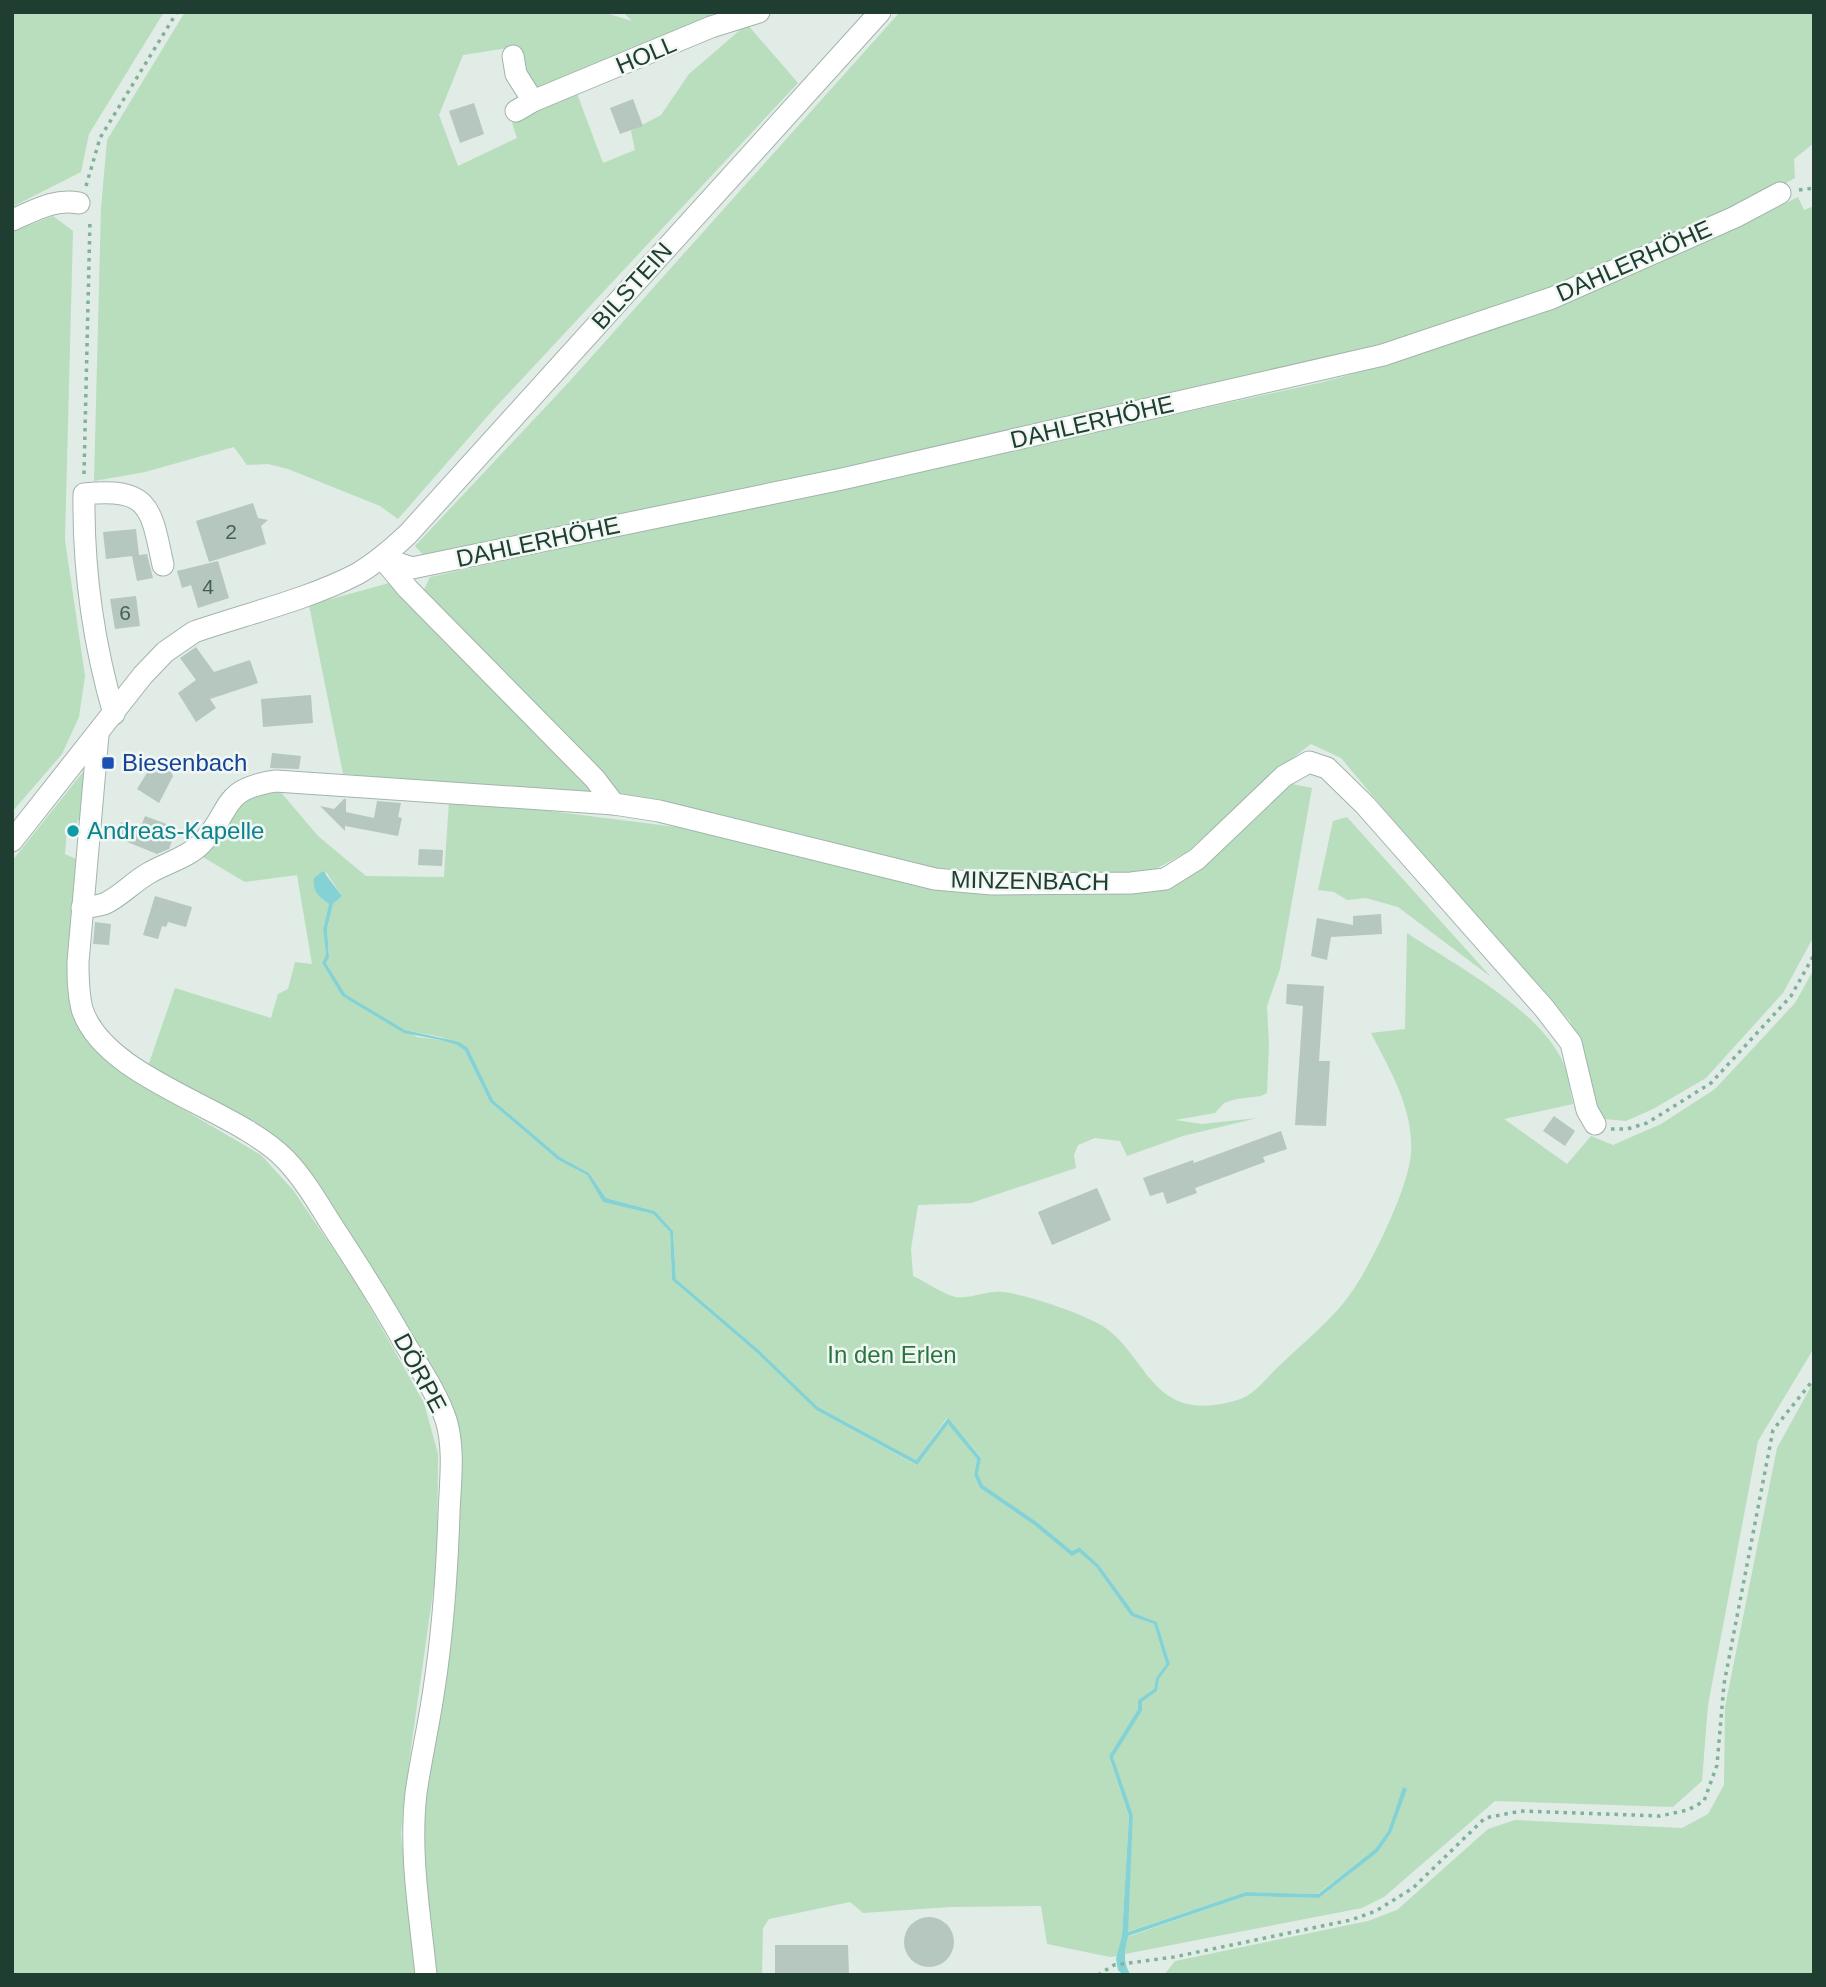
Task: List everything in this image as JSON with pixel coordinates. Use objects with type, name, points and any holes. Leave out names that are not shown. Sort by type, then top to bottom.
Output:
[{"type":"street","name":"HOLL","points":[[513,56],[525,106],[710,27],[760,12]]},
{"type":"street","name":"BILSTEIN","points":[[382,558],[408,534],[880,12]]},
{"type":"street","name":"DAHLERHÖHE","points":[[382,558],[412,568],[842,479],[1383,355],[1552,298],[1735,217],[1780,193]]},
{"type":"street","points":[[12,220],[51,203],[79,203]]},
{"type":"street","points":[[114,714],[102,670],[86,575],[83,494],[120,492],[136,497],[149,509],[163,565]]},
{"type":"street","points":[[12,841],[143,675],[181,639],[194,632],[318,590],[356,574],[382,558],[408,590],[595,779],[614,804]]},
{"type":"street","points":[[98,735],[82,908],[104,904],[149,873],[191,853],[203,842],[230,800],[242,790],[256,784],[276,781],[614,804]]},
{"type":"street","name":"MINZENBACH","points":[[614,804],[659,811],[935,879],[992,884],[1131,883],[1165,878],[1197,859],[1284,776],[1309,762],[1327,768],[1374,816],[1545,1009],[1571,1042],[1587,1110],[1595,1124]]},
{"type":"street","name":"DÖRPE","points":[[82,908],[78,992],[83,1011],[93,1030],[119,1057],[173,1091],[267,1142],[286,1160],[303,1181],[376,1293],[436,1398],[446,1421],[451,1470],[447,1586],[416,1794],[414,1833],[415,1871],[426,1975]]},
{"type":"path","points":[[83,494],[90,217],[79,203],[90,178],[100,138],[177,12]]},
{"type":"path","points":[[1595,1124],[1609,1129],[1627,1129],[1647,1123],[1711,1083],[1791,996],[1814,955]]},
{"type":"path","points":[[1098,1975],[1114,1965],[1174,1957],[1351,1920],[1376,1910],[1413,1888],[1485,1818],[1521,1811],[1660,1815],[1688,1810],[1704,1801],[1717,1765],[1724,1684],[1773,1430],[1814,1379]]},
{"type":"green space","points":[[12,12],[164,12],[89,134],[81,172],[12,207]]},
{"type":"green space","points":[[185,12],[603,12],[632,21],[623,12],[713,12],[706,22],[544,89],[535,86],[508,48],[463,55],[439,115],[458,166],[517,138],[512,123],[530,110],[576,91],[603,163],[635,150],[631,131],[661,115],[689,74],[747,24],[798,83],[493,410],[398,519],[380,506],[288,469],[268,464],[247,465],[234,447],[145,472],[94,481],[101,208],[107,140]]},
{"type":"green space","points":[[900,12],[1814,12],[1814,143],[1794,159],[1795,178],[1732,212],[1548,289],[1385,343],[838,472],[426,558],[415,546],[569,382]]},
{"type":"green space","points":[[1798,197],[1804,210],[1814,206],[1814,936],[1783,993],[1706,1078],[1653,1109],[1626,1121],[1604,1119],[1591,1101],[1584,1054],[1570,1021],[1510,960],[1341,758],[1311,744],[1281,767],[1187,852],[1152,871],[1100,876],[914,867],[643,803],[617,792],[422,594],[430,577],[1319,383],[1381,366],[1563,302],[1681,252]]},
{"type":"green space","points":[[53,216],[73,231],[65,540],[85,676],[79,717],[62,754],[12,812],[12,232]]},
{"type":"green space","points":[[393,582],[588,786],[590,796],[343,774],[309,605]]},
{"type":"green space","points":[[87,767],[83,820],[78,820],[75,828],[67,828],[65,854],[76,859],[69,939],[69,1004],[85,1033],[133,1080],[261,1155],[293,1190],[355,1281],[424,1403],[438,1454],[437,1564],[401,1834],[416,1975],[12,1975],[12,861]]},
{"type":"green space","name":"In den Erlen","points":[[1292,784],[1312,788],[1280,969],[1267,1006],[1267,1093],[1224,1103],[1215,1113],[1175,1120],[1202,1124],[1257,1118],[1183,1136],[1127,1156],[1120,1141],[1095,1138],[1078,1145],[1074,1155],[1076,1168],[971,1203],[918,1205],[911,1249],[913,1276],[956,1297],[1003,1292],[1066,1309],[1090,1319],[1114,1335],[1160,1389],[1175,1399],[1192,1405],[1214,1405],[1238,1400],[1260,1386],[1327,1322],[1343,1303],[1378,1245],[1404,1185],[1411,1153],[1409,1121],[1399,1091],[1371,1033],[1405,1029],[1407,933],[1516,1006],[1551,1043],[1563,1062],[1573,1104],[1504,1119],[1567,1164],[1591,1136],[1613,1145],[1661,1124],[1715,1089],[1795,1003],[1814,969],[1814,1348],[1758,1441],[1708,1705],[1702,1781],[1673,1807],[1495,1801],[1384,1897],[1362,1908],[1125,1954],[1127,1937],[1246,1896],[1319,1898],[1378,1852],[1391,1833],[1403,1788],[1388,1831],[1375,1849],[1317,1894],[1246,1892],[1127,1932],[1133,1815],[1112,1757],[1142,1711],[1142,1702],[1157,1691],[1159,1679],[1170,1664],[1157,1622],[1134,1613],[1099,1565],[1078,1547],[1072,1551],[1037,1522],[983,1485],[978,1474],[981,1457],[947,1418],[916,1460],[818,1407],[759,1350],[676,1279],[673,1231],[655,1211],[606,1198],[589,1173],[560,1157],[492,1099],[468,1048],[441,1037],[405,1030],[344,994],[326,963],[329,956],[327,929],[333,904],[342,896],[326,872],[322,899],[329,904],[323,929],[326,956],[322,963],[342,996],[417,1037],[457,1045],[465,1051],[490,1102],[558,1160],[587,1175],[604,1202],[653,1214],[670,1232],[672,1280],[757,1353],[816,1410],[916,1465],[948,1423],[977,1459],[974,1475],[980,1488],[1072,1555],[1078,1551],[1096,1567],[1131,1616],[1154,1624],[1166,1664],[1156,1678],[1154,1689],[1138,1700],[1138,1709],[1109,1756],[1129,1816],[1122,1935],[1117,1956],[1110,1957],[1047,1944],[1041,1906],[951,1907],[863,1913],[850,1902],[769,1919],[763,1928],[762,1975],[435,1975],[420,1836],[459,1453],[297,1159],[148,1066],[175,988],[271,1018],[278,994],[288,989],[295,962],[312,964],[297,875],[245,882],[201,856],[225,818],[250,794],[279,790],[318,836],[366,876],[444,877],[449,801],[692,829],[932,887],[1198,870]]},
{"type":"green space","points":[[1347,817],[1491,977],[1398,907],[1366,898],[1347,900],[1334,892],[1318,890],[1333,821]]},
{"type":"green space","points":[[1814,1381],[1814,1975],[1164,1975],[1175,1961],[1368,1921],[1397,1910],[1488,1829],[1515,1820],[1682,1828],[1708,1814],[1724,1785],[1725,1707],[1777,1448]]},
{"type":"water","points":[[323,871],[342,896],[333,904],[327,929],[329,957],[326,963],[345,994],[405,1030],[459,1042],[468,1048],[493,1100],[560,1157],[589,1173],[606,1198],[655,1211],[673,1231],[676,1279],[759,1350],[818,1407],[916,1460],[948,1418],[981,1458],[978,1474],[983,1485],[1037,1522],[1072,1551],[1079,1547],[1099,1565],[1134,1613],[1157,1622],[1170,1664],[1159,1679],[1157,1691],[1142,1702],[1142,1711],[1113,1757],[1133,1815],[1128,1932],[1246,1892],[1318,1894],[1375,1849],[1388,1831],[1403,1787],[1407,1789],[1391,1833],[1378,1852],[1319,1898],[1246,1896],[1128,1936],[1125,1961],[1131,1975],[1123,1975],[1118,1970],[1116,1959],[1122,1935],[1129,1816],[1109,1756],[1138,1709],[1138,1700],[1154,1689],[1156,1678],[1166,1664],[1154,1624],[1131,1616],[1096,1567],[1079,1552],[1072,1556],[1034,1525],[980,1488],[974,1475],[977,1459],[948,1424],[917,1465],[816,1410],[757,1353],[672,1280],[670,1232],[653,1214],[603,1202],[587,1175],[558,1160],[490,1102],[465,1051],[457,1045],[404,1033],[342,996],[322,963],[326,955],[323,929],[329,904],[317,893],[314,878]]},
{"type":"building","points":[[633,99],[643,126],[620,134],[610,108]]},
{"type":"building","points":[[474,103],[484,134],[460,143],[449,111]]},
{"type":"building","points":[[253,503],[258,518],[268,520],[261,526],[266,544],[209,562],[196,521]]},
{"type":"building","points":[[136,529],[139,555],[147,554],[153,578],[137,581],[132,556],[106,559],[103,532]]},
{"type":"building","points":[[218,561],[229,598],[198,608],[191,585],[182,588],[177,571]]},
{"type":"building","points":[[136,596],[140,626],[115,629],[110,599]]},
{"type":"building","points":[[196,647],[214,672],[250,660],[258,683],[210,699],[216,708],[196,722],[178,693],[196,680],[180,658]]},
{"type":"building","points":[[311,695],[313,723],[263,727],[261,699]]},
{"type":"building","points":[[272,753],[301,756],[299,769],[270,768]]},
{"type":"building","points":[[155,760],[170,769],[173,776],[159,803],[137,789]]},
{"type":"building","points":[[344,799],[346,812],[374,818],[377,801],[401,803],[398,817],[402,818],[398,836],[345,826],[345,831],[320,806],[334,809]]},
{"type":"building","points":[[145,816],[177,828],[169,849],[157,854],[115,837],[121,822],[140,829]]},
{"type":"building","points":[[419,849],[443,850],[442,866],[418,865]]},
{"type":"building","points":[[155,896],[192,907],[186,927],[168,922],[166,927],[162,926],[158,939],[143,935]]},
{"type":"building","points":[[1381,914],[1382,934],[1331,937],[1327,960],[1311,956],[1317,918],[1353,925],[1353,916]]},
{"type":"building","points":[[95,922],[111,924],[109,945],[93,944]]},
{"type":"building","points":[[1287,984],[1324,986],[1319,1061],[1330,1061],[1326,1126],[1295,1125],[1303,1006],[1286,1004]]},
{"type":"building","points":[[1554,1116],[1575,1131],[1565,1146],[1543,1131]]},
{"type":"building","points":[[1281,1131],[1287,1149],[1263,1157],[1265,1162],[1195,1188],[1197,1193],[1167,1204],[1163,1192],[1150,1196],[1143,1178],[1193,1160],[1194,1163]]},
{"type":"building","points":[[1097,1188],[1111,1220],[1052,1245],[1038,1212]]},
{"type":"building","points":[[929,1917],[947,1924],[954,1942],[947,1960],[929,1967],[911,1960],[904,1942],[911,1924]]},
{"type":"building","points":[[775,1945],[848,1945],[849,1975],[775,1975]]},
{"type":"place","name":"Biesenbach","points":[[108,763]]},
{"type":"place","name":"Andreas-Kapelle","points":[[73,831]]}]
